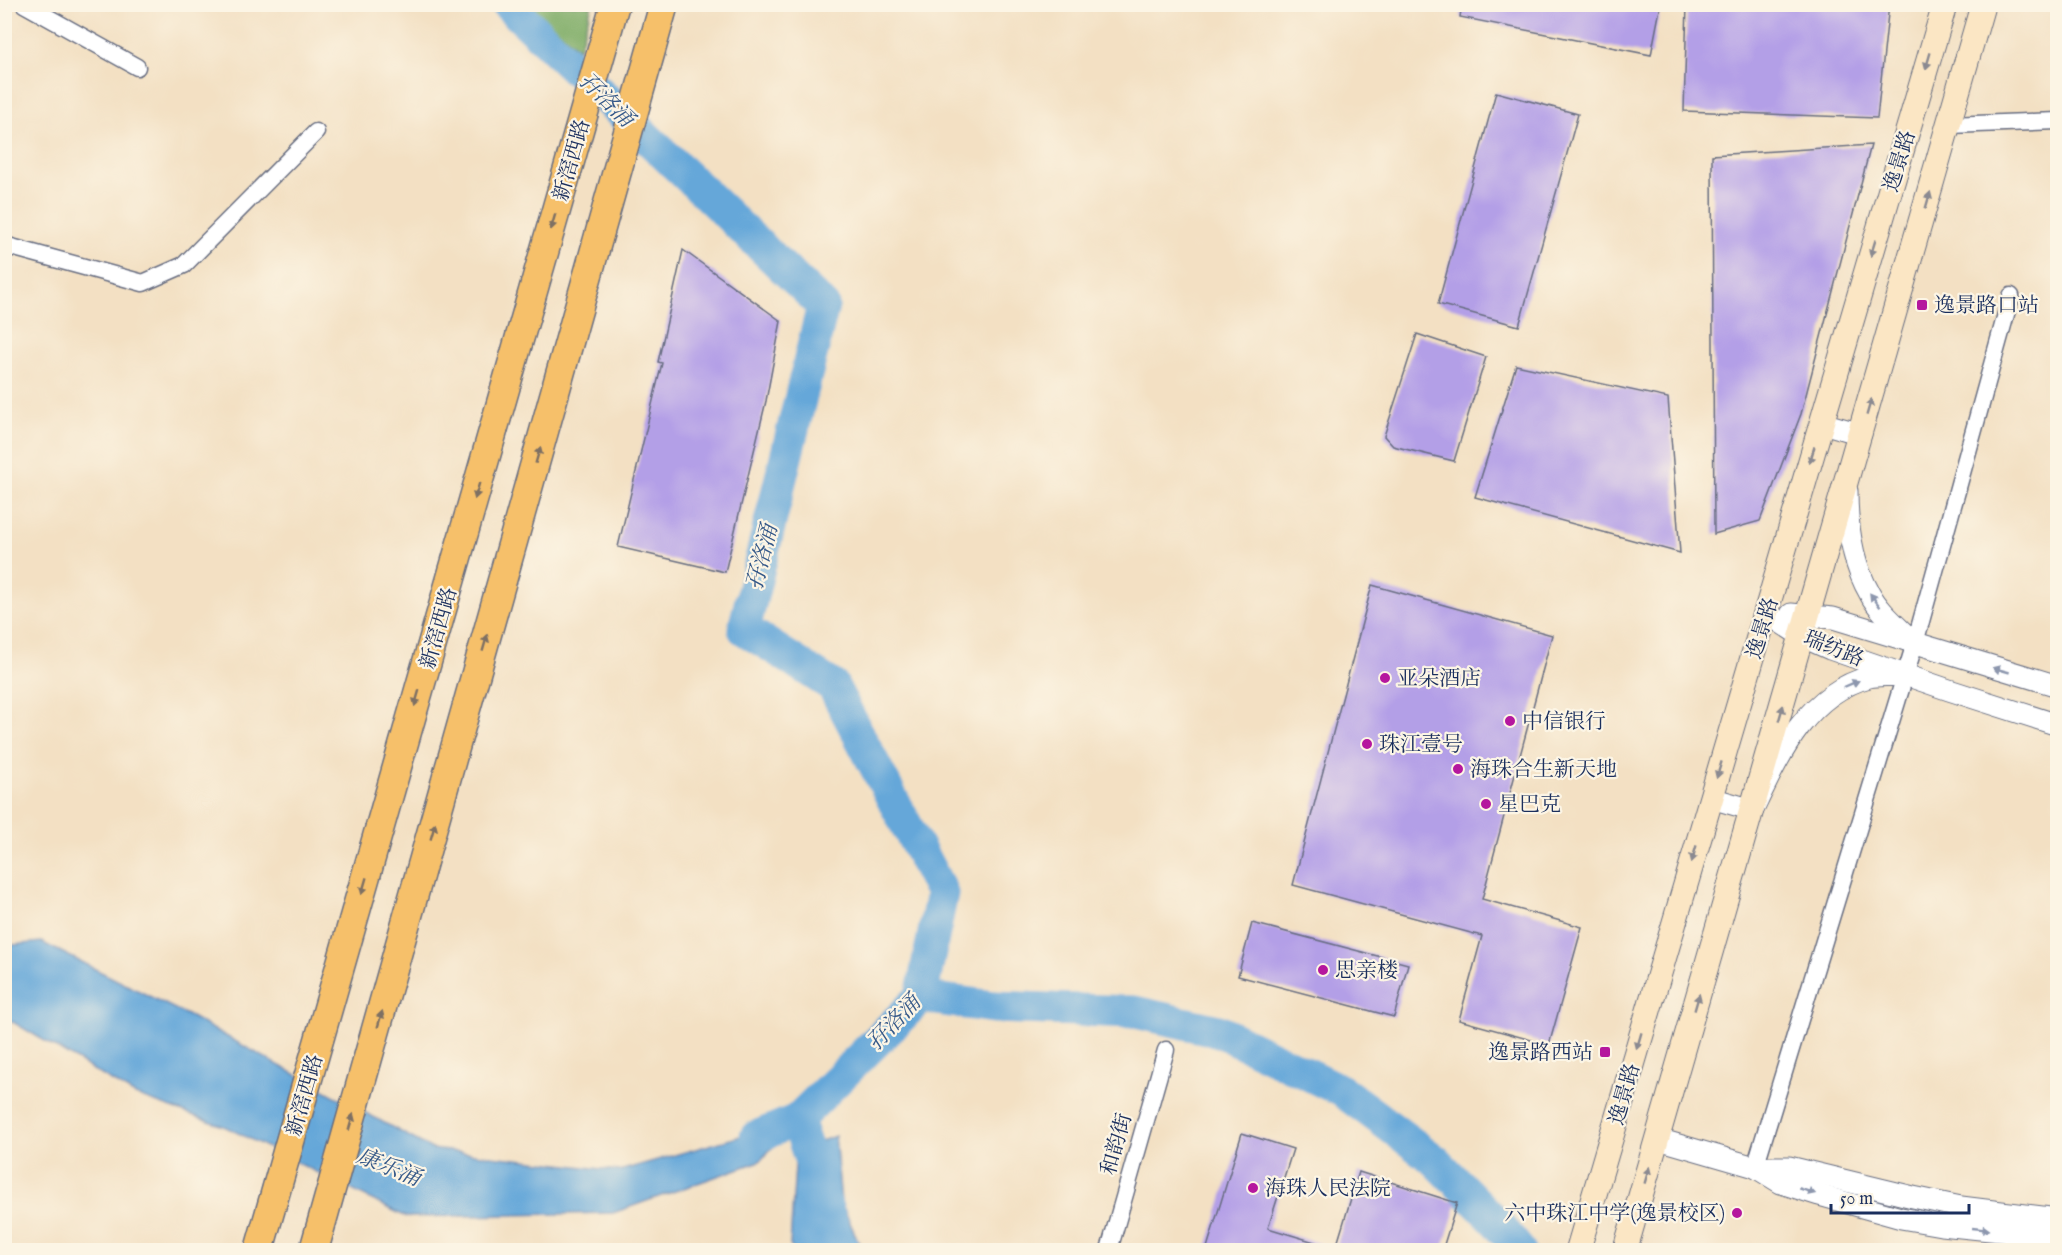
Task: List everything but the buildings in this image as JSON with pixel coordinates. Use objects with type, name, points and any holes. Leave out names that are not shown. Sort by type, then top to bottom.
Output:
[{"type":"highway","name":"新滘西路","points":[[259,1251],[615,4]]},
{"type":"highway","points":[[314,1251],[664,4]]},
{"type":"main road","name":"逸景路","points":[[1578,1251],[1945,4]]},
{"type":"main road","name":"逸景路","points":[[1625,1251],[1983,4]]},
{"type":"street","points":[[24,4],[137,67]]},
{"type":"street","points":[[1949,125],[2058,121]]},
{"type":"street","points":[[4,245],[143,283],[184,265],[316,132]]},
{"type":"street","points":[[1755,1167],[1915,643],[2011,296]]},
{"type":"street","points":[[1822,423],[1861,434]]},
{"type":"street","points":[[1847,484],[1850,542],[1862,577],[1870,595],[1888,617],[1915,643]]},
{"type":"street","name":"瑞纺路","points":[[1766,613],[1806,626],[1830,649],[2058,725]]},
{"type":"street","points":[[1806,626],[1833,618],[2058,686]]},
{"type":"street","points":[[1711,798],[1753,810],[1785,745],[1805,718],[1832,694],[1847,684],[1871,677],[1905,675]]},
{"type":"street","name":"和韵街","points":[[1109,1251],[1166,1050]]},
{"type":"street","points":[[1658,1139],[1755,1167],[1781,1183],[1901,1218],[1941,1225],[2058,1237]]},
{"type":"street","points":[[1755,1167],[1789,1167],[1961,1207],[2058,1219]]},
{"type":"green space","points":[[528,5],[592,5],[579,49]]},
{"type":"water","name":"康乐涌","points":[[41,942],[189,1016],[432,1149],[619,1171],[797,1120],[760,1161],[613,1213],[406,1217],[226,1127],[135,1095],[13,1022],[5,1022],[4,946]]},
{"type":"water","points":[[835,1136],[841,1202],[862,1250],[793,1250],[790,1245],[796,1150]]},
{"type":"waterway","name":"孖洛涌","points":[[507,4],[823,306],[744,629],[833,686],[942,893],[921,997],[797,1120],[756,1137]]},
{"type":"waterway","points":[[921,997],[994,1007],[1135,1012],[1219,1031],[1342,1091],[1436,1161],[1498,1224],[1519,1250]]},
{"type":"waterway","points":[[797,1120],[841,1250]]},
{"type":"place","name":"逸景路口站","points":[[1922,305]]},
{"type":"place","name":"亚朵酒店","points":[[1385,678]]},
{"type":"place","name":"中信银行","points":[[1510,721]]},
{"type":"place","name":"珠江壹号","points":[[1367,744]]},
{"type":"place","name":"海珠合生新天地","points":[[1458,769]]},
{"type":"place","name":"星巴克","points":[[1486,804]]},
{"type":"place","name":"思亲楼","points":[[1323,970]]},
{"type":"place","name":"逸景路西站","points":[[1605,1052]]},
{"type":"place","name":"海珠人民法院","points":[[1253,1188]]},
{"type":"place","name":"六中珠江中学(逸景校区)","points":[[1737,1213]]}]
